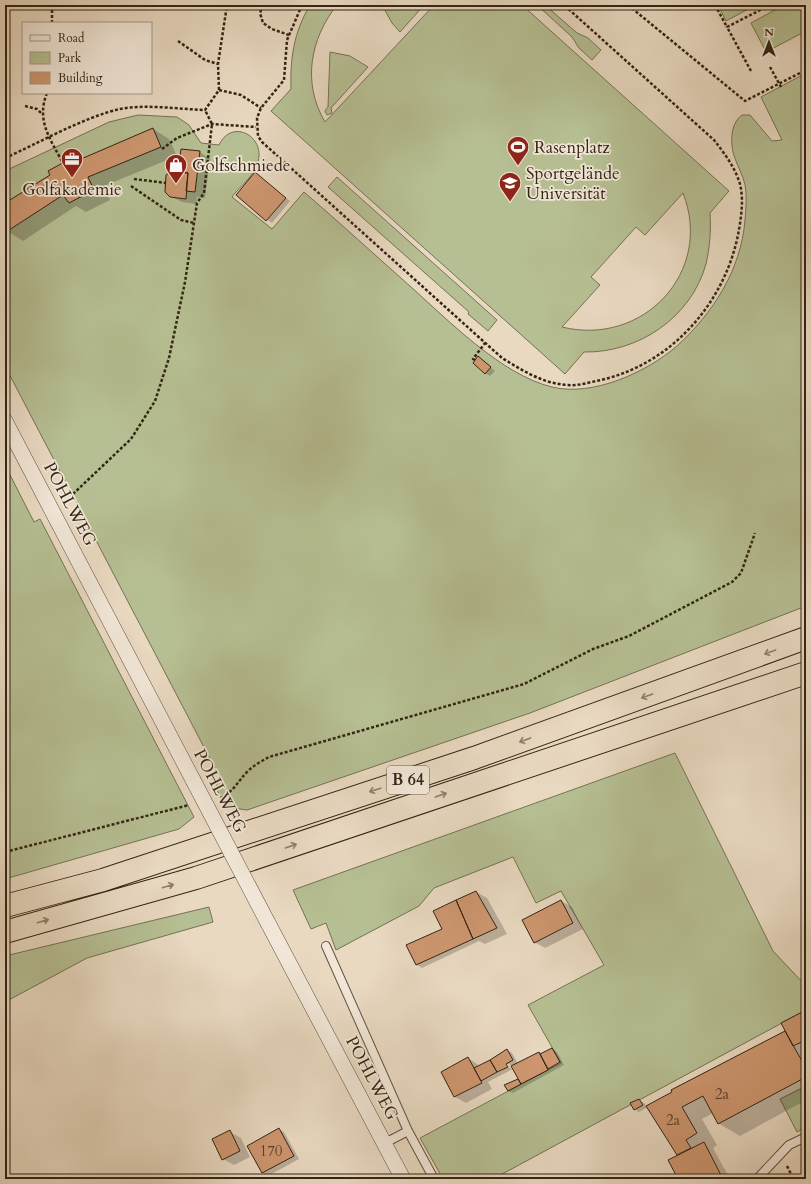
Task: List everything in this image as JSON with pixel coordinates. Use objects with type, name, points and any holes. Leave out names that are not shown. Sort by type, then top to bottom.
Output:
[{"type":"highway","name":"B 64","points":[[5,906],[103,880],[474,758],[806,638]]},
{"type":"highway","name":"B 64","points":[[5,932],[196,878],[805,674]]},
{"type":"street","name":"POHLWEG","points":[[5,421],[403,1179]]},
{"type":"lane","points":[[326,946],[408,1131],[434,1179]]},
{"type":"lane","points":[[385,1143],[408,1131]]},
{"type":"lane","points":[[757,1179],[789,1145],[806,1137]]},
{"type":"path","points":[[52,5],[52,22]]},
{"type":"path","points":[[205,110],[219,90],[218,64],[227,5]]},
{"type":"path","points":[[263,5],[260,13],[263,23],[272,29],[289,35]]},
{"type":"path","points":[[302,5],[287,40],[284,80],[261,108],[257,118],[256,127],[258,136],[262,142],[502,358],[523,371],[554,383],[568,385],[614,377],[641,367],[669,348],[692,327],[724,281],[735,250],[741,221],[742,203],[740,184],[731,162],[714,140],[564,5]]},
{"type":"path","points":[[628,5],[745,101],[780,85],[806,70]]},
{"type":"path","points":[[715,5],[750,71]]},
{"type":"path","points":[[727,27],[770,5]]},
{"type":"path","points":[[178,41],[205,60],[218,64]]},
{"type":"path","points":[[770,67],[780,85]]},
{"type":"path","points":[[219,90],[241,95],[261,108]]},
{"type":"path","points":[[42,114],[47,94]]},
{"type":"path","points":[[25,106],[37,109],[42,114],[50,137],[63,162]]},
{"type":"path","points":[[5,158],[102,114],[120,109],[139,107],[205,110]]},
{"type":"path","points":[[73,494],[131,439],[155,401],[169,358],[185,282],[196,203],[204,193],[212,124],[205,110]]},
{"type":"path","points":[[162,149],[177,138],[212,124],[256,127]]},
{"type":"path","points":[[134,179],[166,183]]},
{"type":"path","points":[[131,186],[181,220],[194,223]]},
{"type":"path","points":[[475,360],[473,358],[485,343]]},
{"type":"path","points":[[214,799],[232,791],[247,772],[258,763],[269,757],[524,684],[593,649],[629,636],[732,582],[741,573],[755,533]]},
{"type":"path","points":[[5,852],[193,805]]},
{"type":"green space","name":"Rasenplatz","points":[[310,5],[337,5],[320,32],[312,62],[313,92],[325,122],[434,5],[522,5],[729,191],[710,213],[710,238],[706,264],[699,283],[688,301],[675,316],[660,329],[642,339],[624,346],[604,351],[584,352],[565,374],[271,111],[291,89],[292,56],[300,25]],"holes":[[[683,193],[690,222],[689,250],[680,275],[664,297],[644,314],[619,326],[592,330],[562,327],[600,285],[591,277],[636,227],[645,235]]]},
{"type":"green space","points":[[382,5],[424,5],[400,32],[392,23]]},
{"type":"green space","points":[[537,5],[545,5],[577,33],[588,38],[601,50],[592,60],[579,48],[572,37]]},
{"type":"green space","points":[[718,5],[756,5],[726,21]]},
{"type":"green space","points":[[784,5],[806,5],[806,31],[766,52],[751,23]]},
{"type":"green space","points":[[330,52],[350,56],[368,67],[331,108],[332,113],[327,115],[325,111],[328,107]]},
{"type":"green space","points":[[806,73],[806,606],[530,713],[247,810],[226,807],[216,788],[219,776],[5,366],[5,171],[109,122],[138,115],[177,117],[189,125],[201,143],[219,145],[225,137],[232,132],[247,134],[258,146],[259,155],[257,165],[232,197],[272,229],[304,192],[459,330],[495,359],[533,381],[552,387],[568,389],[585,388],[619,380],[651,365],[665,356],[690,333],[713,305],[723,289],[738,256],[745,220],[745,185],[734,156],[732,143],[735,124],[742,115],[750,115],[772,141],[782,140],[761,97]]},
{"type":"green space","points":[[337,177],[497,320],[488,331],[468,314],[469,312],[328,187]]},
{"type":"green space","points":[[5,465],[34,522],[40,519],[194,817],[179,829],[5,879]]},
{"type":"green space","points":[[675,753],[773,951],[806,986],[806,1010],[493,1179],[443,1179],[420,1138],[561,1063],[528,1005],[604,965],[561,891],[536,903],[513,857],[434,888],[419,906],[336,950],[326,923],[311,929],[293,890]]},
{"type":"green space","points":[[209,907],[213,922],[87,958],[5,1002],[5,983],[9,981],[5,978],[5,956]]},
{"type":"green space","points":[[806,1086],[806,1127],[797,1132],[780,1099]]},
{"type":"building","points":[[153,128],[161,147],[88,177],[94,190],[69,203],[63,195],[6,232],[5,203],[50,175],[48,171],[79,154],[81,159]]},
{"type":"building","points":[[181,149],[200,151],[195,192],[186,191],[188,173],[178,172]]},
{"type":"building","points":[[173,171],[188,173],[186,199],[170,197],[165,192],[166,175]]},
{"type":"building","points":[[255,172],[286,198],[266,221],[236,195]]},
{"type":"building","points":[[478,356],[491,367],[485,374],[473,363]]},
{"type":"building","points":[[476,891],[497,928],[473,939],[456,900]]},
{"type":"building","points":[[456,900],[473,939],[416,965],[406,945],[442,929],[433,911]]},
{"type":"building","points":[[561,900],[573,923],[534,943],[522,920]]},
{"type":"building","points":[[806,1010],[806,1040],[793,1046],[781,1023]]},
{"type":"building","points":[[785,1031],[802,1061],[806,1059],[806,1077],[718,1124],[703,1096],[682,1107],[697,1133],[686,1140],[691,1148],[677,1155],[646,1106],[672,1092],[671,1090]]},
{"type":"building","points":[[552,1048],[560,1062],[548,1069],[540,1054]]},
{"type":"building","points":[[507,1049],[513,1060],[506,1064],[508,1067],[497,1072],[490,1060]]},
{"type":"building","points":[[539,1052],[548,1070],[521,1084],[511,1066]]},
{"type":"building","points":[[468,1057],[482,1083],[454,1097],[441,1072]]},
{"type":"building","points":[[490,1060],[497,1072],[481,1081],[474,1068]]},
{"type":"building","points":[[518,1079],[521,1084],[508,1091],[504,1085]]},
{"type":"building","points":[[639,1099],[643,1105],[634,1110],[630,1103]]},
{"type":"building","points":[[279,1128],[294,1156],[262,1173],[247,1146]]},
{"type":"building","points":[[230,1130],[240,1151],[222,1160],[212,1139]]},
{"type":"building","points":[[704,1142],[723,1179],[678,1179],[668,1160]]},
{"type":"building","points":[[806,1172],[806,1179],[792,1179],[793,1178]]},
{"type":"place","name":"Rasenplatz","points":[[518,166]]},
{"type":"place","name":"Golfakademie","points":[[72,178]]},
{"type":"place","name":"Golfschmiede","points":[[176,184]]},
{"type":"place","name":"Sportgelände Universität","points":[[510,202]]}]
